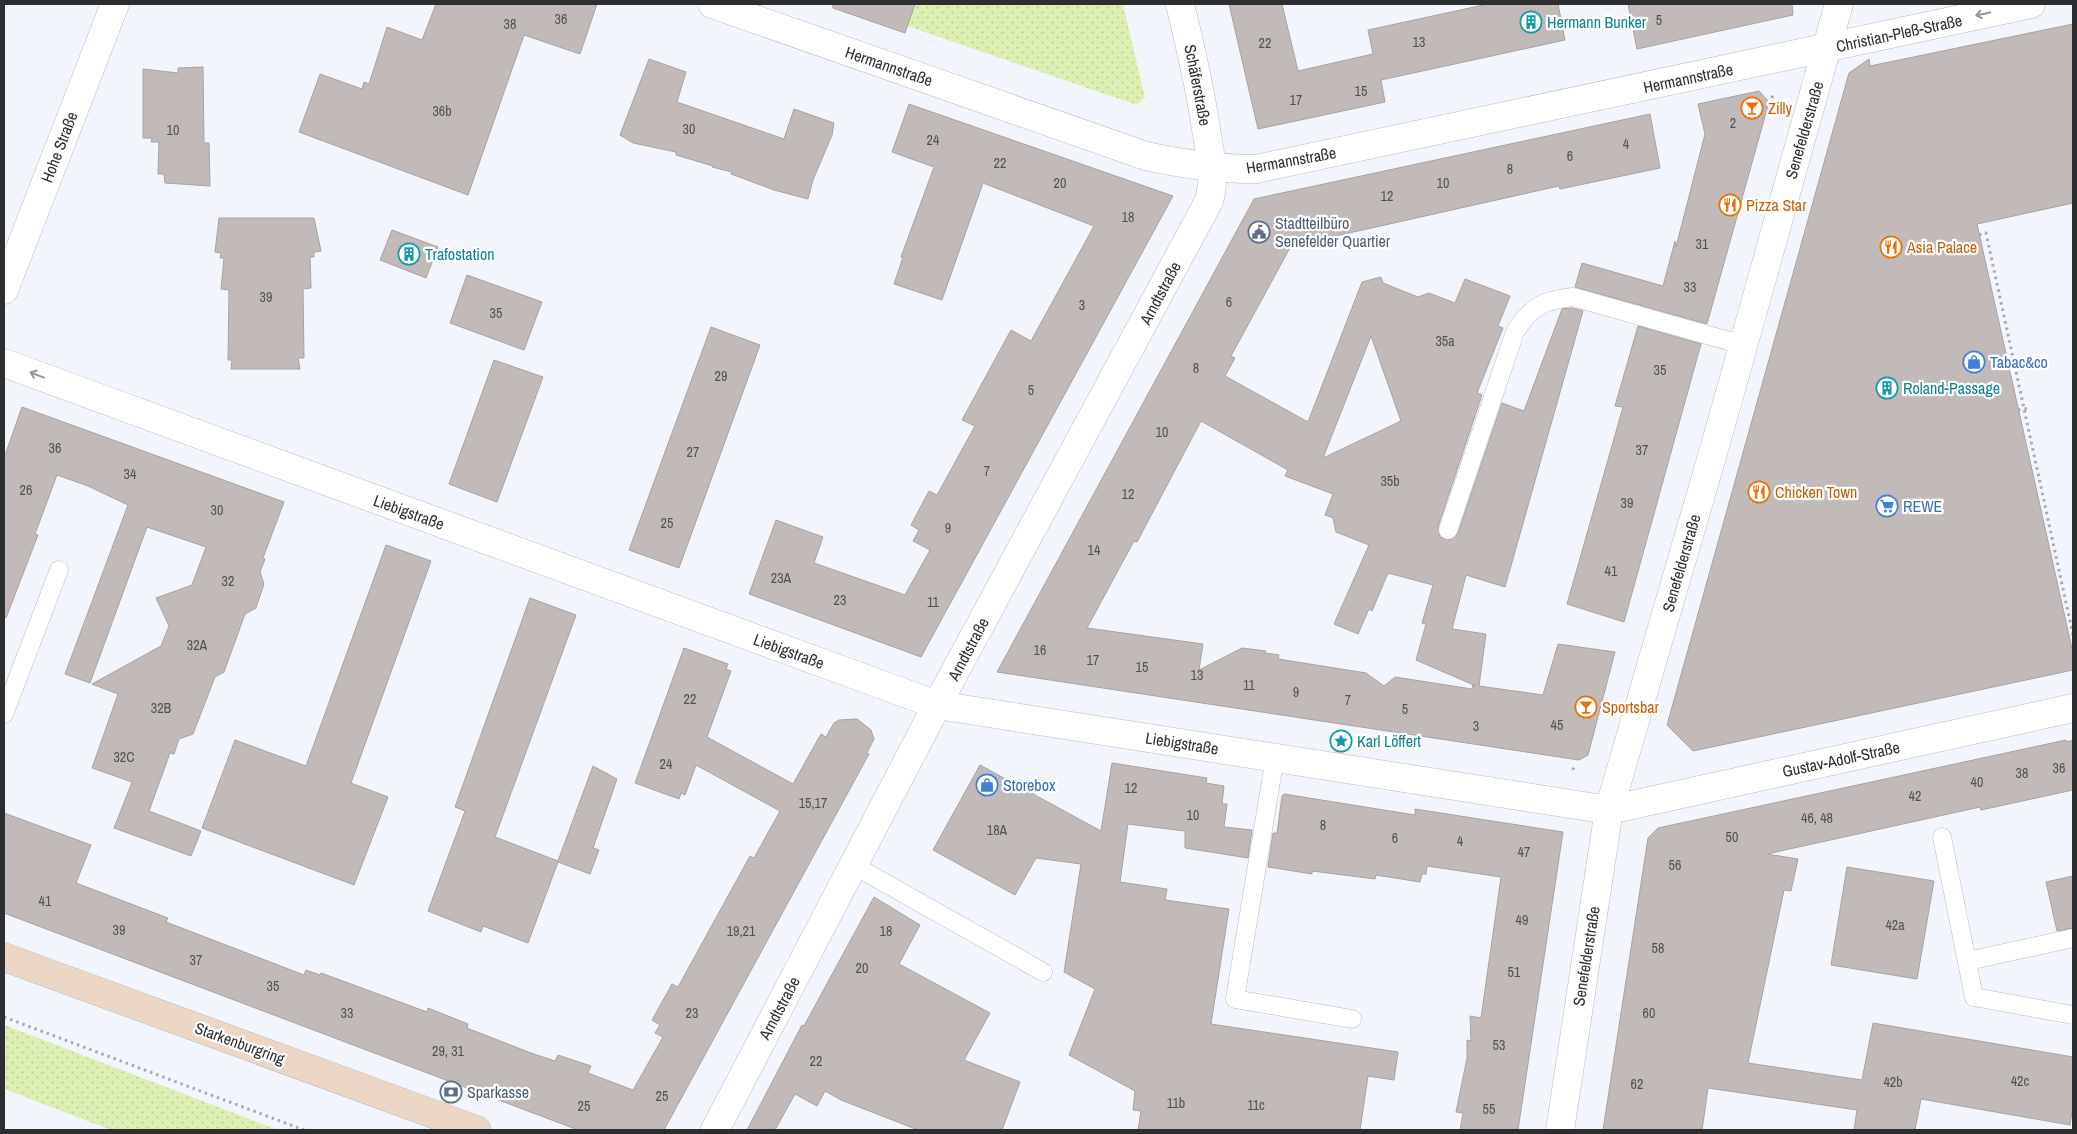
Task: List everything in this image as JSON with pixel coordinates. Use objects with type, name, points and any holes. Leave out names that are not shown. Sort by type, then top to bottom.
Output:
[{"type":"street","name":"Hohe Straße","points":[[4,290],[115,4]]},
{"type":"street","name":"Hermannstraße","points":[[712,4],[1146,156],[1213,167],[1256,169],[1827,49]]},
{"type":"street","name":"Schäferstraße","points":[[1180,4],[1200,90],[1213,167]]},
{"type":"street","name":"Senefelderstraße","points":[[1560,1130],[1609,810],[1839,4]]},
{"type":"street","name":"Christian-Pleß-Straße","points":[[1827,49],[2031,4]]},
{"type":"street","name":"Arndtstraße","points":[[714,1130],[937,705],[1203,214],[1213,188],[1213,167]]},
{"type":"street","name":"Liebigstraße","points":[[4,363],[937,705],[1609,810]]},
{"type":"street","name":"Gustav-Adolf-Straße","points":[[1609,810],[2073,708]]},
{"type":"street","name":"Starkenburgring","points":[[4,957],[477,1130]]},
{"type":"lane","points":[[1448,530],[1516,332],[1526,314],[1552,299],[1573,297],[1743,345]]},
{"type":"lane","points":[[4,714],[59,570]]},
{"type":"lane","points":[[1275,757],[1235,999],[1352,1019]]},
{"type":"lane","points":[[1942,837],[1974,997],[2073,1015]]},
{"type":"lane","points":[[853,866],[1043,972]]},
{"type":"lane","points":[[1968,961],[2073,938]]},
{"type":"path","points":[[1772,98],[1773,92]]},
{"type":"path","points":[[1979,235],[1986,233],[2028,408],[2073,635]]},
{"type":"path","points":[[2018,410],[2028,408]]},
{"type":"path","points":[[4,1017],[304,1130]]},
{"type":"green space","points":[[915,4],[1123,4],[1145,98],[1137,105],[907,26]]},
{"type":"green space","points":[[4,1025],[278,1130],[111,1130],[4,1089]]},
{"type":"building","points":[[436,4],[597,4],[580,54],[524,35],[468,195],[299,132],[320,74],[362,89],[364,82],[369,84],[387,27],[422,40]]},
{"type":"building","points":[[833,4],[915,4],[905,33],[833,8]]},
{"type":"building","points":[[1229,4],[1282,4],[1298,71],[1373,54],[1368,30],[1488,4],[1558,4],[1565,40],[1381,80],[1385,102],[1258,129]]},
{"type":"building","points":[[1628,4],[1792,4],[1793,15],[1637,49]]},
{"type":"building","name":"Roland-Passage","points":[[2073,24],[2073,203],[1977,224],[2073,653],[2073,670],[1693,751],[1667,725],[1849,73],[1869,59],[1870,66]]},
{"type":"building","points":[[649,59],[686,72],[677,102],[784,139],[794,109],[834,123],[832,135],[813,180],[808,199],[774,190],[731,174],[732,172],[676,155],[676,152],[633,143],[620,135]]},
{"type":"building","points":[[203,67],[204,143],[209,143],[210,186],[165,183],[164,174],[158,174],[159,142],[151,142],[152,138],[143,138],[143,69],[178,73],[178,68]]},
{"type":"building","points":[[1759,91],[1769,102],[1707,324],[1575,287],[1582,263],[1663,286],[1675,241],[1676,247],[1705,134],[1698,104]]},
{"type":"building","points":[[909,104],[1173,196],[921,657],[749,594],[776,520],[823,537],[814,563],[905,595],[930,550],[913,541],[919,530],[911,525],[929,491],[937,495],[975,426],[962,420],[1011,330],[1031,341],[1094,226],[983,183],[942,300],[894,284],[903,257],[901,257],[934,167],[892,152]]},
{"type":"building","points":[[1650,114],[1660,168],[1560,189],[1559,186],[1291,246],[1231,356],[1235,358],[1225,376],[1308,422],[1362,282],[1381,277],[1383,283],[1418,297],[1429,293],[1455,303],[1465,279],[1510,296],[1498,326],[1503,328],[1477,393],[1482,395],[1438,527],[1440,537],[1450,540],[1458,533],[1502,403],[1524,411],[1562,309],[1572,308],[1583,311],[1505,587],[1466,575],[1452,629],[1486,634],[1479,686],[1543,695],[1558,644],[1615,652],[1588,755],[1579,760],[997,672],[1254,199]],"holes":[[[1371,336],[1401,421],[1323,458]],[[1201,421],[1288,470],[1285,476],[1333,494],[1325,515],[1333,518],[1336,532],[1369,545],[1334,624],[1358,634],[1369,609],[1372,611],[1388,573],[1433,585],[1422,623],[1426,624],[1416,660],[1476,686],[1473,685],[1472,689],[1395,677],[1384,686],[1366,673],[1278,659],[1279,655],[1265,653],[1266,651],[1242,648],[1199,670],[1203,644],[1087,628],[1134,541],[1137,542]]]},
{"type":"building","points":[[219,218],[314,218],[321,251],[314,252],[314,257],[310,257],[311,288],[303,289],[304,358],[298,358],[300,369],[231,369],[232,360],[228,360],[229,290],[221,289],[224,258],[220,258],[221,253],[215,252]]},
{"type":"building","name":"Trafostation","points":[[392,230],[438,247],[426,278],[380,260]]},
{"type":"building","points":[[467,275],[542,302],[524,350],[450,323]]},
{"type":"building","points":[[1638,326],[1701,344],[1624,622],[1567,604],[1623,407],[1615,406]]},
{"type":"building","points":[[711,327],[760,345],[679,568],[629,550]]},
{"type":"building","points":[[494,360],[543,377],[497,502],[449,484]]},
{"type":"building","points":[[22,407],[284,502],[263,558],[265,559],[260,572],[264,584],[256,608],[245,614],[224,672],[215,677],[193,734],[179,739],[174,754],[170,753],[149,811],[201,831],[191,856],[114,828],[132,782],[92,768],[118,694],[92,684],[161,646],[169,626],[156,598],[192,585],[206,547],[147,527],[90,683],[65,674],[128,505],[88,486],[57,475],[35,534],[38,535],[6,618],[4,617],[4,458]]},
{"type":"building","points":[[386,545],[431,561],[351,783],[388,797],[354,885],[202,828],[235,740],[306,766]]},
{"type":"building","points":[[530,598],[576,615],[495,837],[558,861],[593,766],[617,779],[593,848],[599,850],[590,874],[558,862],[528,943],[483,926],[481,932],[428,911],[465,811],[455,807]]},
{"type":"building","points":[[684,648],[728,664],[726,669],[731,671],[707,737],[793,784],[821,734],[826,737],[834,723],[839,720],[857,719],[871,730],[874,739],[867,753],[869,754],[664,1130],[578,1130],[4,913],[4,813],[91,845],[76,883],[168,918],[166,922],[304,975],[306,970],[320,975],[321,973],[427,1012],[428,1008],[468,1024],[467,1028],[531,1053],[555,1061],[558,1055],[591,1066],[588,1073],[633,1090],[663,1037],[655,1033],[660,1025],[652,1020],[672,984],[678,987],[750,856],[754,858],[780,811],[696,765],[685,795],[681,793],[679,799],[635,783]]},
{"type":"building","points":[[2066,740],[2067,742],[2073,740],[2073,790],[1981,810],[1980,807],[1767,854],[1798,859],[1791,891],[1784,890],[1748,1063],[1862,1080],[1873,1023],[2073,1057],[2073,1104],[2070,1125],[1921,1099],[1915,1130],[1854,1130],[1857,1110],[1708,1088],[1702,1130],[1603,1130],[1648,838],[1658,828]]},
{"type":"building","points":[[1112,763],[1207,778],[1206,783],[1224,786],[1222,804],[1227,804],[1224,827],[1252,830],[1248,858],[1185,848],[1185,831],[1128,824],[1120,882],[1167,889],[1165,900],[1229,909],[1211,1024],[1398,1052],[1394,1080],[1368,1076],[1360,1130],[1138,1130],[1141,1111],[1133,1110],[1135,1091],[1069,1055],[1095,989],[1064,972],[1081,864],[1036,858],[1015,895],[933,850],[980,765],[1101,831]]},
{"type":"building","points":[[1284,794],[1415,815],[1415,809],[1563,832],[1518,1130],[1460,1130],[1463,1113],[1456,1112],[1467,1058],[1467,1040],[1471,1041],[1470,1016],[1481,1018],[1501,877],[1427,866],[1426,874],[1422,874],[1420,882],[1376,875],[1375,879],[1312,871],[1312,874],[1268,867],[1273,833],[1277,833],[1282,796]]},
{"type":"building","points":[[1847,867],[1934,881],[1917,979],[1831,965]]},
{"type":"building","points":[[2073,876],[2073,928],[2057,931],[2046,882]]},
{"type":"building","points":[[874,897],[920,925],[899,964],[990,1013],[964,1060],[1020,1082],[1002,1130],[918,1130],[841,1100],[825,1091],[817,1106],[795,1094],[775,1130],[747,1130],[802,1025],[804,1026]]},
{"type":"place","name":"Hermann Bunker","points":[[1531,22]]},
{"type":"place","name":"Zilly","points":[[1752,108]]},
{"type":"place","name":"Pizza Star","points":[[1730,205]]},
{"type":"place","name":"Stadtteilbüro Senefelder Quartier","points":[[1259,232]]},
{"type":"place","name":"Asia Palace","points":[[1891,247]]},
{"type":"place","name":"Trafostation","points":[[409,254]]},
{"type":"place","name":"Tabac&co","points":[[1974,362]]},
{"type":"place","name":"Roland-Passage","points":[[1887,388]]},
{"type":"place","name":"Chicken Town","points":[[1759,492]]},
{"type":"place","name":"REWE","points":[[1887,506]]},
{"type":"place","name":"Sportsbar","points":[[1586,707]]},
{"type":"place","name":"Karl Löffert","points":[[1341,741]]},
{"type":"place","name":"Storebox","points":[[987,785]]},
{"type":"place","name":"Sparkasse","points":[[451,1092]]}]
